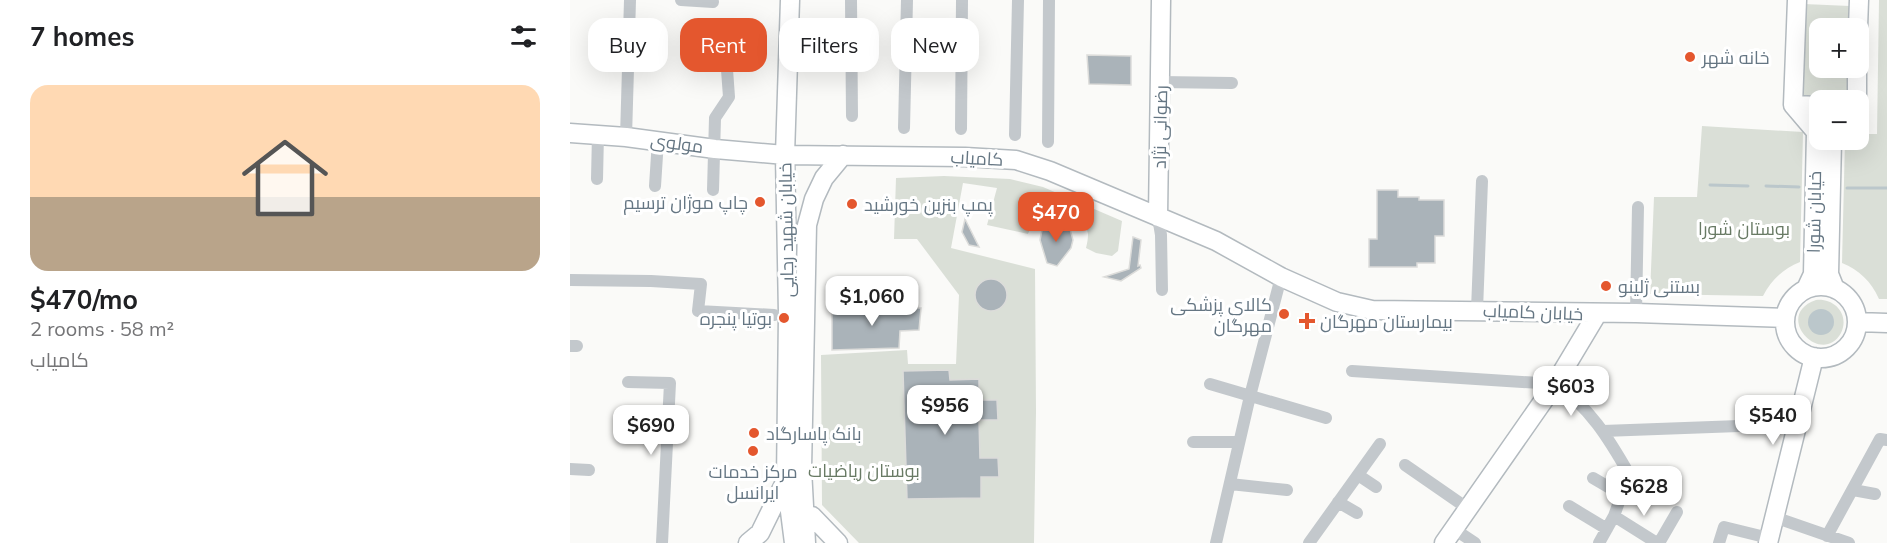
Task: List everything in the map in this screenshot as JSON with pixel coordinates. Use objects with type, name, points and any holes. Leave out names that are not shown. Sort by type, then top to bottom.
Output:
[{"type":"main road","name":"خیابان شهید رجایی","points":[[790,0],[785,155],[788,314],[786,480],[801,536]]},
{"type":"main road","name":"رضوانی نژاد","points":[[1158,217],[1161,0]]},
{"type":"main road","points":[[1797,0],[1793,105],[1809,106]]},
{"type":"main road","points":[[1858,18],[1859,0]]},
{"type":"main road","name":"خیابان شورا","points":[[1793,105],[1816,132],[1813,274],[1806,289]]},
{"type":"main road","name":"مولوی","points":[[570,133],[658,140],[785,155]]},
{"type":"main road","name":"خیابان شورا","points":[[1832,150],[1829,274],[1835,289]]},
{"type":"main road","name":"کامیاب","points":[[785,155],[965,157],[1016,160],[1050,171],[1158,217]]},
{"type":"main road","name":"خیابان شهید رجایی","points":[[801,536],[807,225],[814,200],[824,178],[843,155]]},
{"type":"main road","name":"خیابان کامیاب","points":[[1158,217],[1216,241],[1281,277],[1337,302],[1372,310],[1636,313],[1785,318]]},
{"type":"main road","points":[[1820,286],[1835,289],[1851,302],[1854,309],[1857,322],[1851,342],[1841,352],[1828,357],[1814,357],[1800,351],[1790,340],[1785,326],[1790,304],[1799,293],[1806,289],[1820,286]]},
{"type":"main road","points":[[1449,536],[1555,384],[1597,314]]},
{"type":"main road","points":[[1857,322],[1887,323]]},
{"type":"main road","points":[[1769,541],[1814,357]]},
{"type":"main road","points":[[748,543],[759,533],[786,480]]},
{"type":"main road","points":[[801,536],[838,543]]},
{"type":"street","points":[[627,137],[630,0]]},
{"type":"street","points":[[681,0],[713,2]]},
{"type":"street","points":[[851,0],[852,116]]},
{"type":"street","points":[[904,128],[907,0]]},
{"type":"street","points":[[961,129],[962,0]]},
{"type":"street","points":[[1015,135],[1018,0]]},
{"type":"street","points":[[1048,142],[1049,0]]},
{"type":"street","points":[[713,190],[715,118],[729,97],[727,72]]},
{"type":"street","points":[[1160,82],[1232,83]]},
{"type":"street","points":[[597,179],[598,134]]},
{"type":"street","points":[[655,186],[658,140]]},
{"type":"street","points":[[1477,310],[1482,181]]},
{"type":"street","points":[[1636,313],[1638,207]]},
{"type":"street","points":[[1158,217],[1161,235],[1162,290]]},
{"type":"street","points":[[1216,543],[1250,396],[1281,277]]},
{"type":"street","points":[[570,280],[701,284],[698,311],[774,315]]},
{"type":"street","points":[[1352,371],[1555,384],[1592,416],[1629,474],[1614,516],[1599,543]]},
{"type":"street","points":[[628,382],[670,383],[662,543]]},
{"type":"street","points":[[1210,384],[1326,418]]},
{"type":"street","points":[[1603,431],[1797,423]]},
{"type":"street","points":[[1827,536],[1880,439],[1887,440]]},
{"type":"street","points":[[1193,442],[1239,442]]},
{"type":"street","points":[[1309,543],[1380,444]]},
{"type":"street","points":[[1405,465],[1467,508]]},
{"type":"street","points":[[570,469],[589,470]]},
{"type":"street","points":[[1358,475],[1376,487]]},
{"type":"street","points":[[1593,478],[1622,495]]},
{"type":"street","points":[[1230,484],[1287,490]]},
{"type":"street","points":[[1853,490],[1875,494]]},
{"type":"street","points":[[1338,502],[1357,513]]},
{"type":"street","points":[[1569,506],[1607,529]]},
{"type":"street","points":[[1614,516],[1658,543],[1677,512]]},
{"type":"street","points":[[1774,518],[1850,543]]},
{"type":"street","points":[[1719,543],[1724,527],[1769,541]]},
{"type":"street","points":[[1449,536],[1475,543]]},
{"type":"green space","name":"بوستان شورا","points":[[1879,0],[1887,0],[1887,299],[1879,299],[1864,277],[1842,263],[1845,150],[1869,150],[1869,134],[1877,134]]},
{"type":"green space","points":[[1804,4],[1850,6],[1850,18],[1809,18],[1809,78],[1849,78],[1848,90],[1809,90],[1809,97],[1802,97]]},
{"type":"green space","name":"بوستان شورا","points":[[1702,126],[1803,132],[1800,262],[1778,276],[1763,296],[1650,294],[1654,197],[1697,197]]},
{"type":"green space","name":"بوستان ریاضیات","points":[[944,176],[1010,179],[1043,187],[1122,221],[1118,251],[1112,256],[1096,253],[1086,248],[1088,234],[1086,226],[1070,211],[1055,209],[1047,211],[1034,221],[1028,234],[987,225],[997,188],[963,183],[951,248],[1035,269],[1034,543],[859,543],[822,505],[821,355],[907,350],[908,364],[956,364],[959,295],[917,239],[894,239],[896,178]],"holes":[[[949,370],[950,380],[978,379],[979,400],[997,420],[979,420],[980,458],[998,458],[999,477],[981,477],[981,497],[907,499],[903,371]]]},
{"type":"green space","points":[[1816,300],[1823,300],[1834,305],[1842,314],[1843,320],[1841,333],[1832,342],[1822,345],[1813,342],[1799,326],[1799,316],[1804,307]]},
{"type":"shaded area","points":[[1821,309],[1830,313],[1834,322],[1830,331],[1821,335],[1812,331],[1808,322],[1812,313]]},
{"type":"building","points":[[1087,55],[1131,56],[1131,85],[1089,84]]},
{"type":"building","points":[[1377,190],[1398,190],[1398,197],[1444,200],[1444,236],[1435,236],[1435,263],[1417,263],[1417,267],[1369,267],[1369,239],[1377,239]]},
{"type":"building","points":[[965,219],[979,247],[969,245],[962,232]]},
{"type":"building","points":[[1058,223],[1070,229],[1073,240],[1071,248],[1057,266],[1047,263],[1040,240],[1042,230],[1046,226]]},
{"type":"building","points":[[1133,237],[1141,240],[1138,266],[1140,265],[1141,268],[1121,281],[1104,277],[1129,269]]},
{"type":"building","points":[[991,279],[1003,283],[1007,295],[1003,307],[991,311],[979,307],[975,295],[979,283]]},
{"type":"building","points":[[832,308],[921,308],[919,330],[900,331],[899,348],[832,350]]},
{"type":"building","points":[[949,370],[950,380],[979,379],[979,400],[997,400],[998,420],[979,420],[980,458],[998,458],[999,477],[981,477],[981,498],[907,499],[903,371]]},
{"type":"waterway","points":[[1710,185],[1748,186]]},
{"type":"waterway","points":[[1766,186],[1799,187]]},
{"type":"waterway","points":[[1847,188],[1887,188]]},
{"type":"place","name":"خانه شهر","points":[[1690,57]]},
{"type":"place","name":"چاپ موژان ترسیم","points":[[760,202]]},
{"type":"place","name":"پمپ بنزین خورشید","points":[[852,204]]},
{"type":"place","name":"بستنی ژلینو","points":[[1606,286]]},
{"type":"place","name":"کالای پزشکی مهرگان","points":[[1284,314]]},
{"type":"place","name":"بوتیا پنجره","points":[[784,318]]},
{"type":"place","name":"بیمارستان مهرگان","points":[[1307,321]]},
{"type":"place","name":"بانک پاسارگاد","points":[[754,433]]},
{"type":"place","name":"مرکز خدمات ایرانسل","points":[[753,451]]}]
